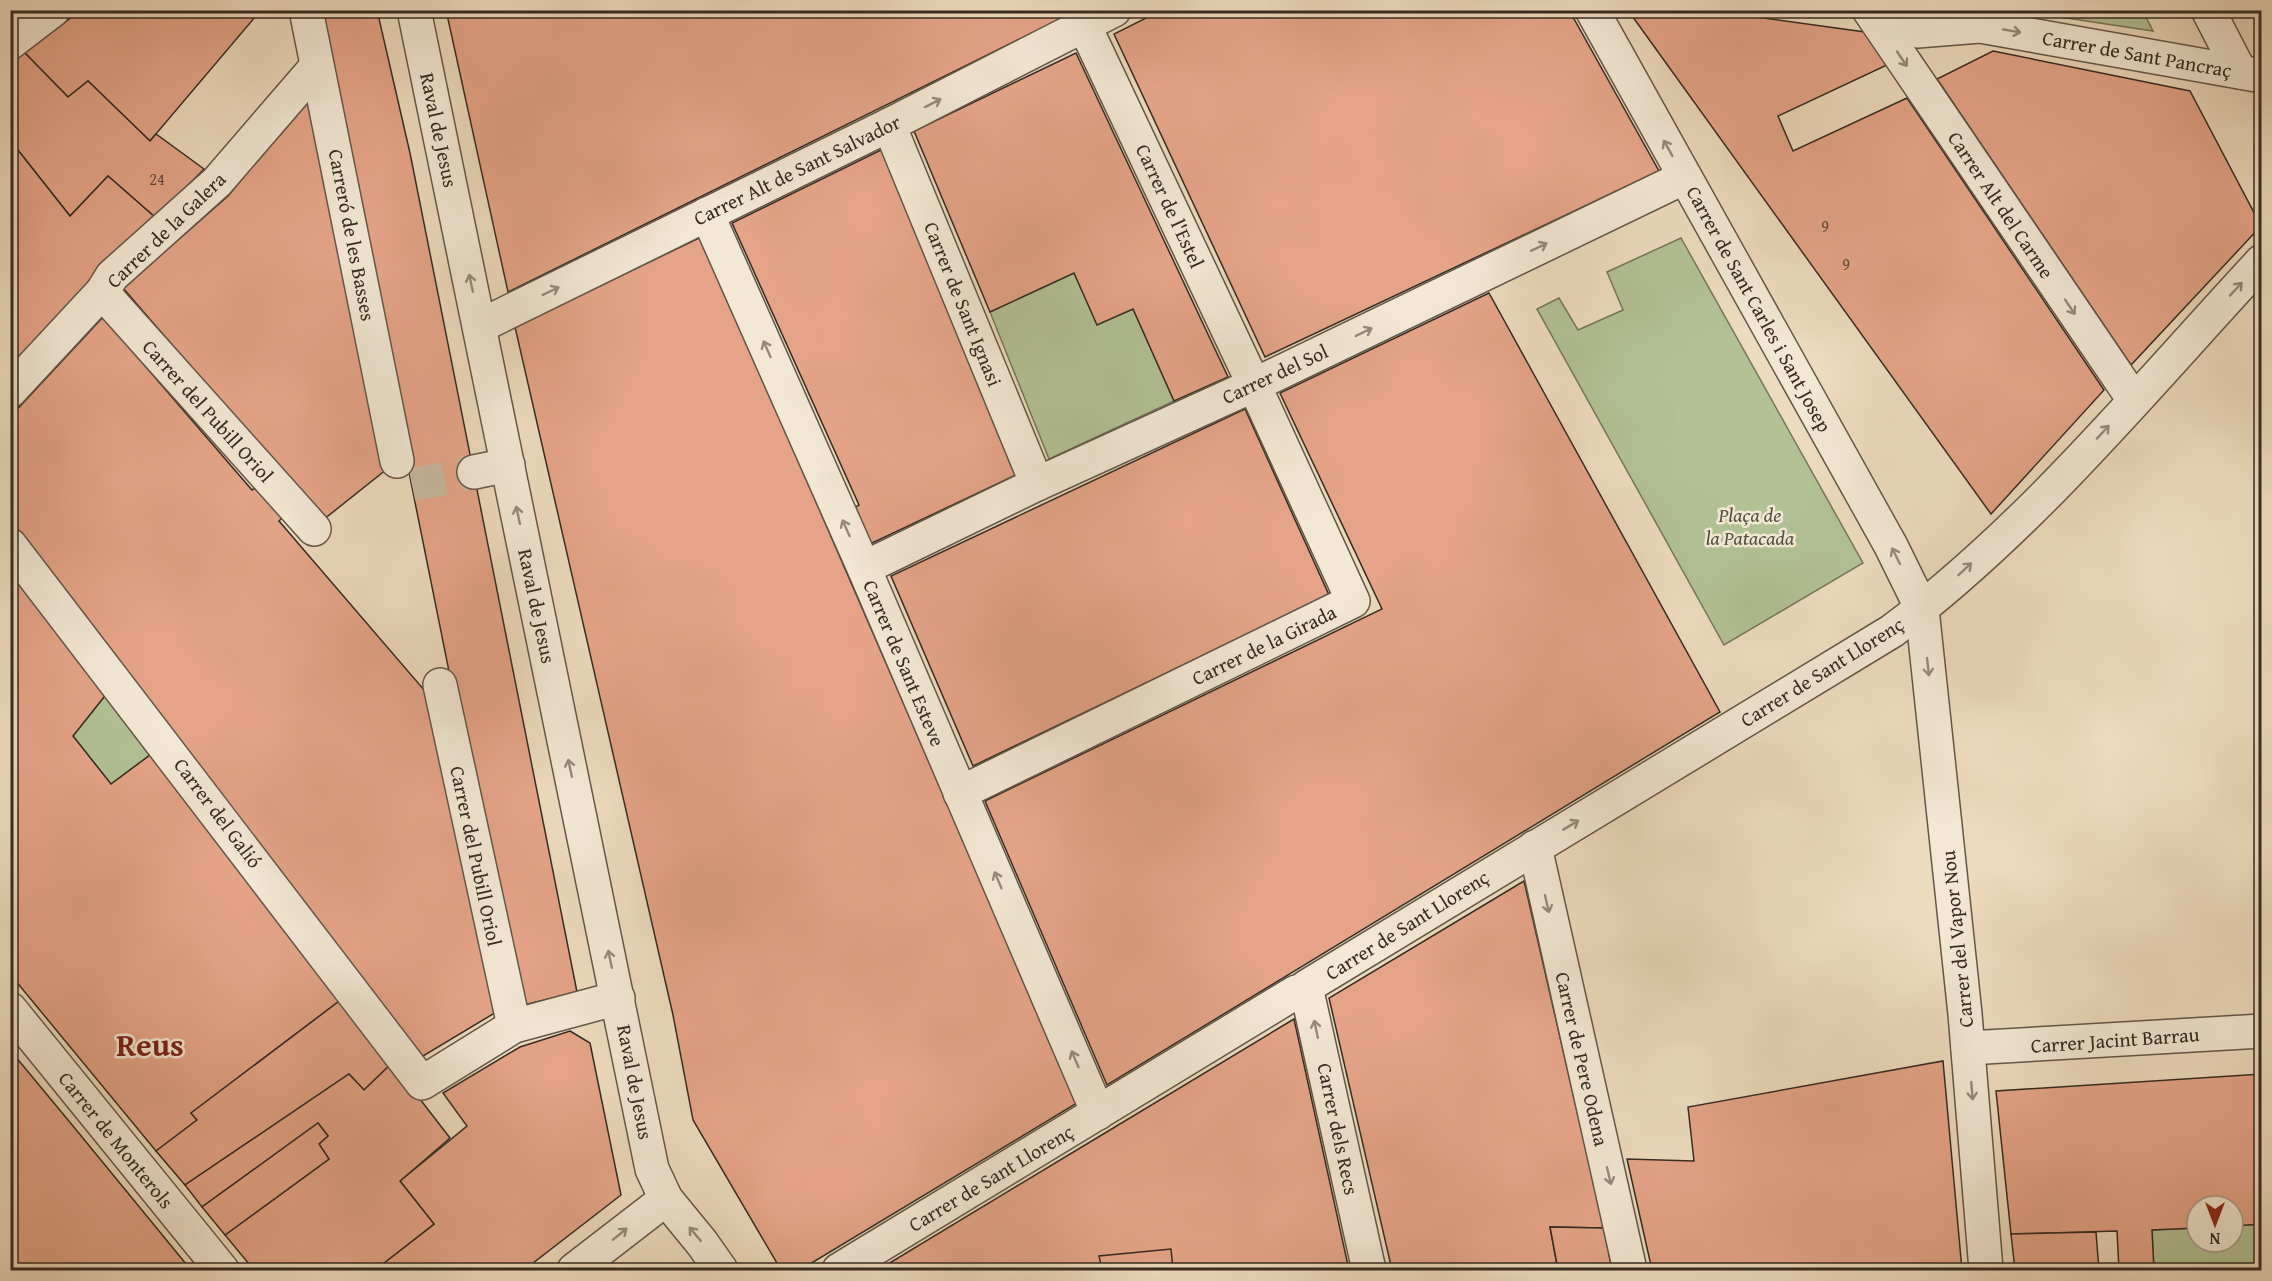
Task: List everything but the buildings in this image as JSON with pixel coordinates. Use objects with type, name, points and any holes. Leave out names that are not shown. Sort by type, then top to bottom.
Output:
[{"type":"street","points":[[10,43],[53,10]]},
{"type":"street","name":"Carreró de les Basses","points":[[306,10],[397,461]]},
{"type":"street","name":"Raval de Jesus","points":[[414,10],[652,1169],[666,1199],[721,1270]]},
{"type":"street","name":"Carrer de Sant Carles i Sant Josep","points":[[1592,10],[1891,546],[1922,609]]},
{"type":"street","name":"Carrer Alt del Carme","points":[[1869,10],[2134,400]]},
{"type":"street","name":"Carrer de Sant Pancraç","points":[[1875,10],[1917,31],[1980,26],[2251,74]]},
{"type":"street","points":[[2208,10],[2251,74]]},
{"type":"street","name":"Carrer Alt de Sant Salvador","points":[[480,326],[889,125],[1092,16]]},
{"type":"street","name":"Carrer de l'Estel","points":[[1092,16],[1254,385]]},
{"type":"street","name":"Carrer de la Galera","points":[[10,391],[102,292],[112,276],[217,182],[317,66]]},
{"type":"street","name":"Carrer de Sant Ignasi","points":[[889,125],[1037,484]]},
{"type":"street","name":"Carrer del Sol","points":[[864,568],[1037,484],[1254,385],[1685,177]]},
{"type":"street","name":"Carrer de Sant Esteve","points":[[707,214],[864,568],[1098,1113]]},
{"type":"street","name":"Carrer de Sant Llorenç","points":[[839,1270],[1882,638],[1922,609],[2038,502],[2262,261]]},
{"type":"street","name":"Carrer del Pubill Oriol","points":[[102,292],[314,529]]},
{"type":"street","name":"Carrer de la Girada","points":[[960,793],[1353,601],[1254,385]]},
{"type":"street","points":[[474,472],[508,465]]},
{"type":"street","name":"Carrer del Galió","points":[[10,545],[422,1083],[514,1026]]},
{"type":"street","name":"Carrer del Vapor Nou","points":[[1922,609],[1968,1048],[1986,1270]]},
{"type":"street","name":"Carrer del Pubill Oriol","points":[[440,685],[514,1026]]},
{"type":"street","name":"Carrer de Pere Odena","points":[[1535,847],[1630,1270]]},
{"type":"street","name":"Carrer dels Recs","points":[[1301,990],[1369,1270]]},
{"type":"street","points":[[514,1026],[618,998]]},
{"type":"street","name":"Carrer de Monterols","points":[[10,1009],[222,1270]]},
{"type":"street","name":"Carrer Jacint Barrau","points":[[1968,1048],[2262,1031]]},
{"type":"street","points":[[574,1270],[666,1199]]},
{"type":"green space","points":[[2071,11],[2143,11],[2153,31],[2066,18]]},
{"type":"green space","name":"Plaça de la Patacada","points":[[1681,238],[1863,563],[1724,645],[1537,309],[1559,298],[1578,330],[1623,310],[1607,272]]},
{"type":"green space","points":[[1074,273],[1097,324],[1133,309],[1174,401],[1049,459],[990,312]]},
{"type":"green space","points":[[108,692],[154,752],[111,784],[73,736]]},
{"type":"green space","points":[[2261,1224],[2261,1270],[2154,1270],[2152,1230],[2185,1229],[2185,1254],[2245,1254],[2245,1225]]},
{"type":"tunnel","points":[[412,485],[474,472]]},
{"type":"district","name":"Reus","points":[[150,1045]]}]
